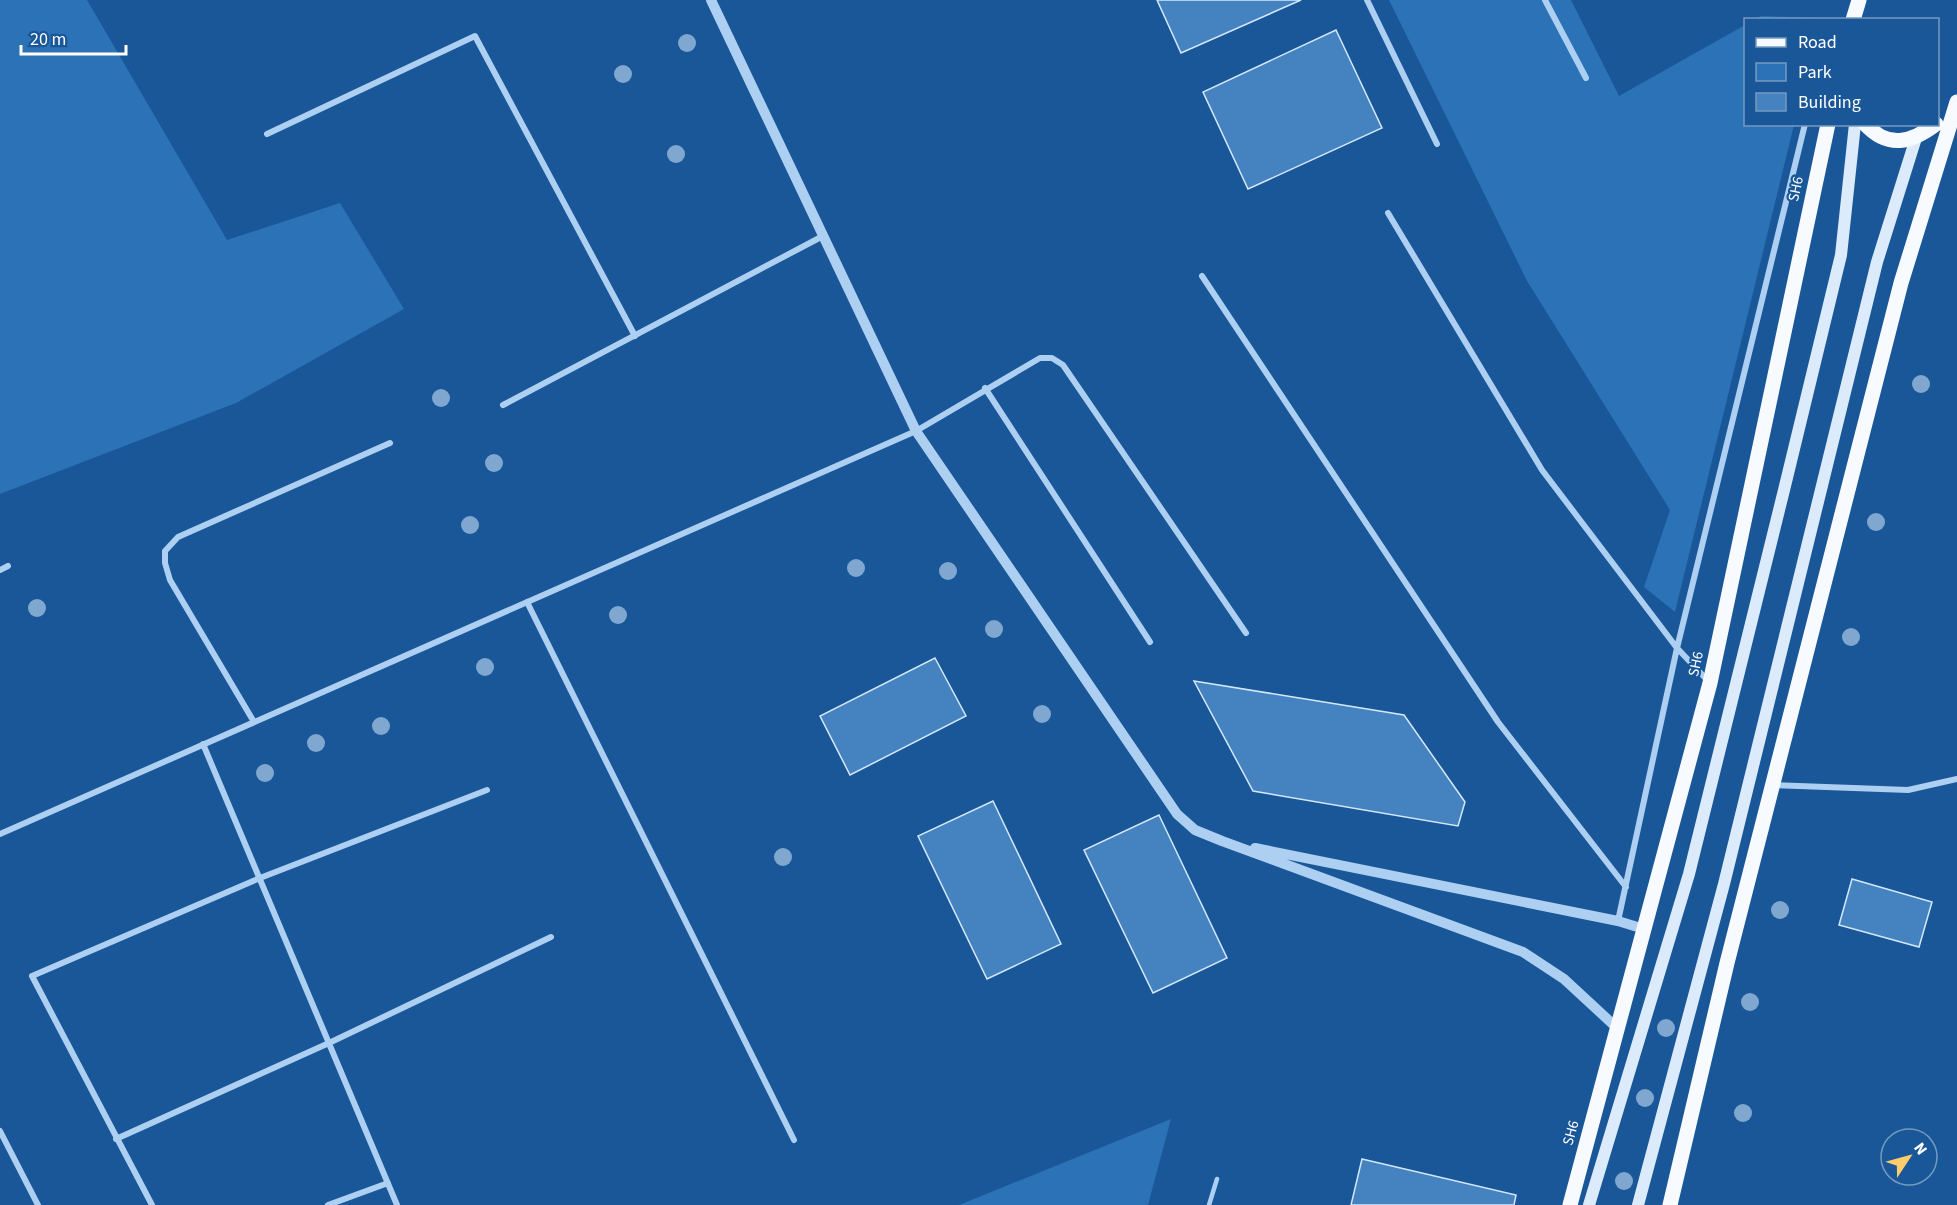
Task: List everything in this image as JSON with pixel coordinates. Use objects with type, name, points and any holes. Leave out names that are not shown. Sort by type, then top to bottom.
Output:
[{"type":"main road","points":[[1854,18],[1859,0]]},
{"type":"main road","points":[[1939,122],[1957,103]]},
{"type":"main road","points":[[1670,1205],[1726,963],[1901,283],[1957,103]]},
{"type":"main road","name":"SH6","points":[[1570,1205],[1710,683],[1828,126]]},
{"type":"main road","points":[[1589,1205],[1689,874],[1779,509],[1841,255],[1855,126]]},
{"type":"main road","points":[[1867,126],[1873,133],[1889,142],[1916,138],[1934,126]]},
{"type":"main road","points":[[1638,1205],[1724,884],[1877,262],[1916,138]]},
{"type":"street","points":[[711,0],[916,431],[1177,814],[1195,830],[1222,841],[1523,952],[1564,979],[1617,1028]]},
{"type":"street","points":[[1367,0],[1437,144]]},
{"type":"street","points":[[1545,0],[1586,78]]},
{"type":"street","points":[[267,135],[475,36],[635,336]]},
{"type":"street","points":[[1618,921],[1677,648],[1805,126]]},
{"type":"street","points":[[1388,213],[1542,470],[1677,648],[1710,683]]},
{"type":"street","points":[[503,405],[823,236]]},
{"type":"street","points":[[1202,276],[1498,722],[1626,887]]},
{"type":"street","points":[[0,834],[916,431],[985,388],[1040,358],[1052,358],[1063,364],[1246,633]]},
{"type":"street","points":[[985,388],[1150,642]]},
{"type":"street","points":[[254,722],[170,580],[165,563],[165,550],[178,537],[390,443]]},
{"type":"street","points":[[0,570],[8,566]]},
{"type":"street","points":[[527,602],[794,1140]]},
{"type":"street","points":[[203,744],[397,1205]]},
{"type":"street","points":[[1773,785],[1908,790],[1930,787],[1957,779]]},
{"type":"street","points":[[152,1205],[32,976],[260,878],[487,790]]},
{"type":"street","points":[[1222,841],[1644,928]]},
{"type":"street","points":[[116,1139],[329,1043],[551,937]]},
{"type":"street","points":[[0,1131],[38,1205]]},
{"type":"street","points":[[328,1205],[388,1183]]},
{"type":"lane","points":[[1209,1205],[1217,1179]]},
{"type":"green space","points":[[0,0],[87,0],[227,240],[340,203],[404,309],[236,403],[0,494]]},
{"type":"green space","points":[[1389,0],[1571,0],[1619,96],[1744,26],[1744,126],[1794,126],[1675,612],[1644,587],[1670,510],[1527,281]]},
{"type":"green space","points":[[1761,16],[1820,18],[1757,18]]},
{"type":"green space","points":[[1171,1119],[1148,1205],[959,1205]]},
{"type":"building","points":[[1157,0],[1301,0],[1181,53]]},
{"type":"building","points":[[1336,30],[1382,128],[1248,189],[1203,92]]},
{"type":"building","points":[[935,658],[966,716],[850,775],[820,716]]},
{"type":"building","points":[[1194,681],[1404,715],[1465,802],[1458,826],[1253,791]]},
{"type":"building","points":[[993,801],[1061,944],[987,979],[918,836]]},
{"type":"building","points":[[1159,815],[1227,958],[1153,993],[1084,850]]},
{"type":"building","points":[[1852,879],[1932,902],[1919,947],[1839,925]]},
{"type":"building","points":[[1362,1159],[1516,1195],[1514,1205],[1351,1205]]}]
